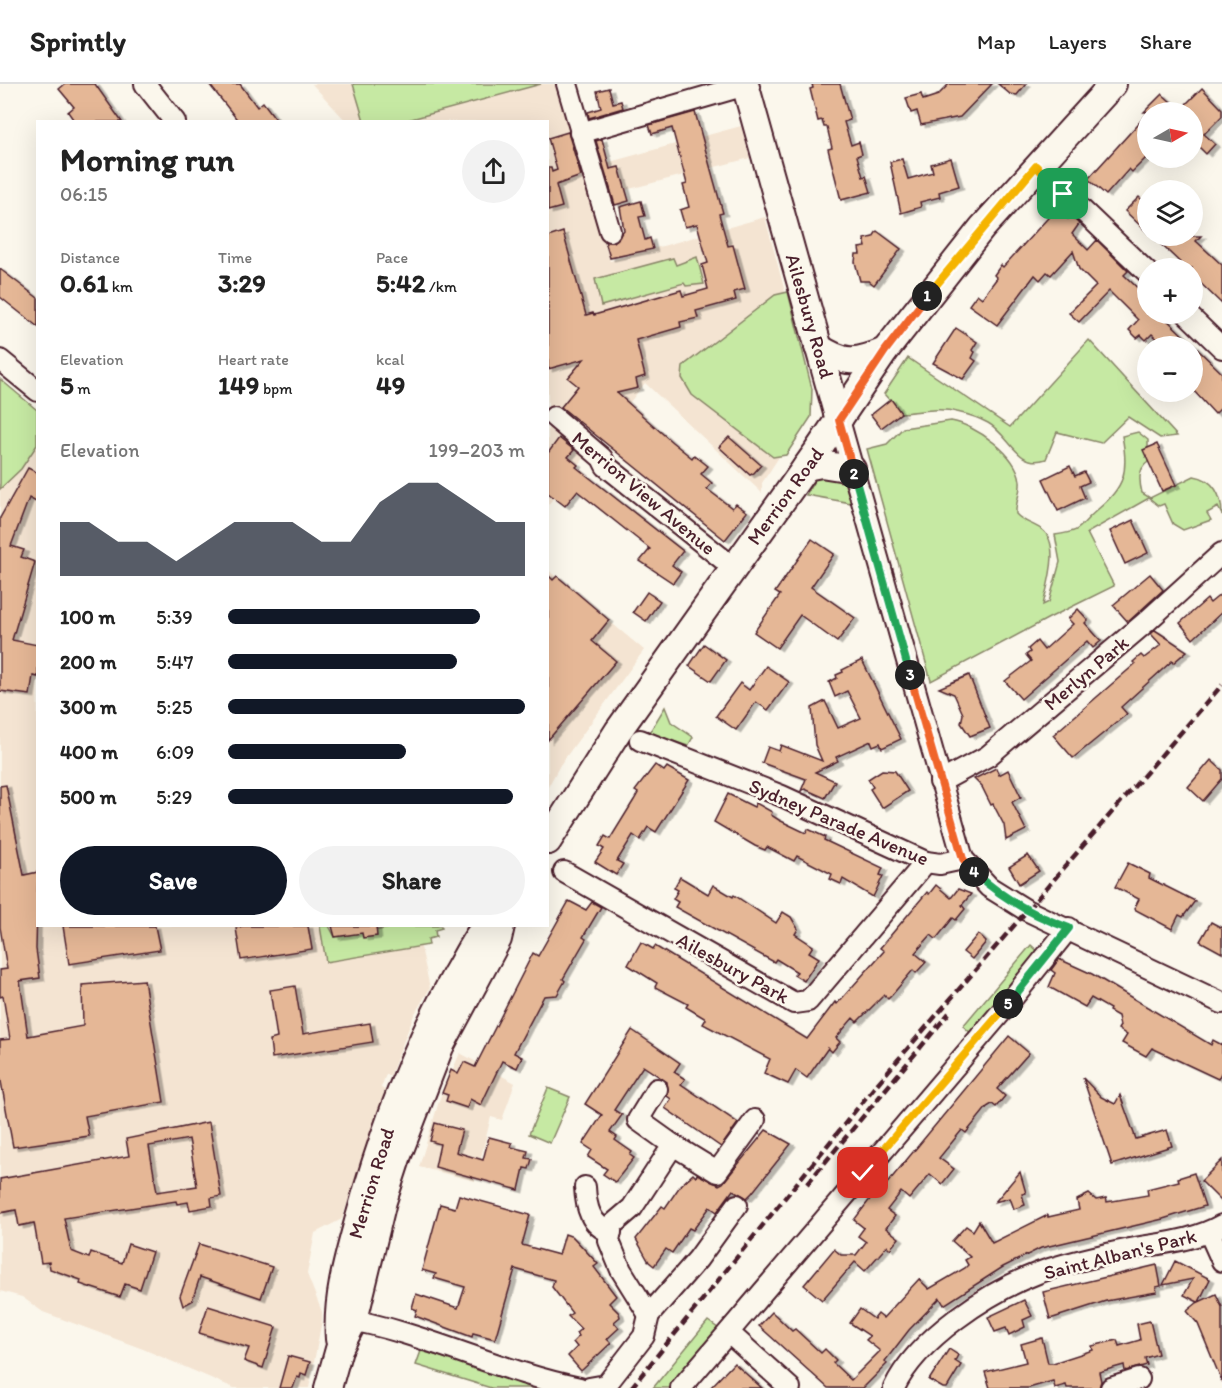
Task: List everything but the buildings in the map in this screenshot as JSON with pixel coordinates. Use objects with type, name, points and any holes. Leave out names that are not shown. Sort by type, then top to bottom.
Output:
[{"type":"main road","name":"Merrion Road","points":[[549,839],[618,731],[806,467],[885,351],[982,228],[1044,174],[1113,84]]},
{"type":"main road","name":"Ailesbury Road","points":[[746,85],[839,420]]},
{"type":"main road","points":[[819,347],[839,359],[861,361],[885,351]]},
{"type":"main road","points":[[806,467],[821,464],[852,469]]},
{"type":"main road","name":"Merrion Road","points":[[328,1388],[346,1319],[439,1028],[486,927]]},
{"type":"main road","name":"Merrion Road","points":[[439,1028],[498,939],[501,927]]},
{"type":"street","points":[[145,84],[173,120]]},
{"type":"street","points":[[567,84],[610,231]]},
{"type":"street","points":[[580,133],[746,85]]},
{"type":"street","points":[[1044,174],[1137,263]]},
{"type":"street","points":[[1197,324],[1222,348]]},
{"type":"street","points":[[0,360],[36,389]]},
{"type":"street","name":"Merrion View Avenue","points":[[554,417],[602,458],[606,466],[734,568]]},
{"type":"street","name":"Ailesbury Road","points":[[839,420],[963,859]]},
{"type":"street","name":"Merlyn Park","points":[[940,782],[988,756],[1146,622],[1222,553]]},
{"type":"street","name":"Sydney Parade Avenue","points":[[640,740],[782,796],[926,862],[940,864],[963,859]]},
{"type":"street","points":[[963,859],[989,887],[1026,910],[1069,928],[1222,1003]]},
{"type":"street","name":"Ailesbury Park","points":[[564,872],[794,1004],[808,1001],[926,862]]},
{"type":"street","points":[[681,1388],[1003,1010],[1069,928]]},
{"type":"street","points":[[657,1089],[638,1120],[717,1172],[755,1120]]},
{"type":"street","points":[[649,1315],[621,1270],[609,1241],[612,1225],[632,1208],[673,1145]]},
{"type":"street","points":[[585,1187],[585,1200],[592,1219],[601,1229],[611,1232]]},
{"type":"street","points":[[590,1388],[606,1385],[644,1336],[649,1315],[698,1259],[737,1205]]},
{"type":"street","name":"Saint Alban's Park","points":[[894,1388],[899,1379],[939,1334],[972,1309],[1019,1282],[1066,1264],[1216,1228],[1222,1261]]},
{"type":"street","points":[[346,1319],[580,1388]]},
{"type":"street","points":[[729,1332],[790,1388]]},
{"type":"street","points":[[1111,1388],[1139,1379]]},
{"type":"shaded area","points":[[312,84],[560,84],[610,261],[765,217],[785,292],[788,292],[812,389],[811,417],[786,455],[779,457],[762,483],[762,493],[645,383],[619,416],[578,386],[550,421],[589,452],[549,504],[549,120],[345,120]]},
{"type":"shaded area","points":[[741,126],[750,158],[602,196],[595,166]]},
{"type":"shaded area","points":[[36,446],[36,927],[442,928],[435,930],[436,937],[428,939],[429,945],[421,947],[430,988],[414,1015],[390,1076],[386,1074],[381,1088],[385,1090],[342,1219],[315,1233],[307,1274],[322,1312],[322,1320],[309,1388],[234,1388],[143,1349],[43,1312],[22,1297],[0,1291],[0,489],[21,469]]},
{"type":"shaded area","points":[[549,571],[644,650],[560,765],[549,785]]},
{"type":"shaded area","points":[[460,1053],[515,1083],[502,1120],[491,1117],[475,1181],[419,1167],[440,1098]]},
{"type":"green space","points":[[353,84],[541,84],[408,120],[364,120]]},
{"type":"green space","points":[[697,257],[704,284],[686,286],[684,283],[601,306],[595,279],[673,258],[676,265]]},
{"type":"green space","points":[[788,292],[812,389],[811,417],[786,455],[773,457],[692,395],[682,378],[683,366],[775,295]]},
{"type":"green space","points":[[1089,340],[1137,392],[1137,402],[1146,402],[1177,436],[1160,438],[1128,417],[1101,443],[1057,432],[1046,459],[1036,461],[1021,455],[996,428],[981,419],[943,410],[901,413],[884,394],[908,358],[1010,427]]},
{"type":"green space","points":[[0,379],[36,409],[36,446],[21,469],[0,489]]},
{"type":"green space","points":[[951,421],[971,428],[993,442],[1003,451],[1017,471],[1020,485],[1016,514],[1041,529],[1051,544],[1050,576],[1043,605],[1049,602],[1060,562],[1055,535],[1072,532],[1079,528],[1114,494],[1125,469],[1122,436],[1138,432],[1148,440],[1148,462],[1142,468],[1140,476],[1142,493],[1150,498],[1194,476],[1207,481],[1216,490],[1222,515],[1218,507],[1207,513],[1211,520],[1183,530],[1173,524],[1164,504],[1159,506],[1149,498],[1087,533],[1114,586],[931,681],[867,449],[887,444],[903,428]]},
{"type":"green space","points":[[818,474],[842,480],[851,503],[806,495]]},
{"type":"green space","points":[[665,707],[671,722],[693,737],[688,746],[649,733]]},
{"type":"green space","points":[[320,927],[330,927],[335,937],[397,927],[442,928],[435,930],[436,937],[428,939],[429,945],[326,962]]},
{"type":"green space","points":[[1031,945],[1041,954],[974,1036],[963,1026]]},
{"type":"green space","points":[[548,1088],[570,1097],[550,1143],[529,1134]]},
{"type":"green space","points":[[708,1321],[722,1331],[672,1388],[653,1388]]},
{"type":"green space","points":[[421,1351],[551,1388],[491,1388],[416,1365]]},
{"type":"railway","points":[[631,1388],[877,1084],[1222,685]]},
{"type":"railway","points":[[807,1184],[949,1013]]},
{"type":"route","points":[[863,1173],[1003,1010],[1069,928],[1026,910],[989,887],[963,859],[839,420],[917,308],[1036,166],[1063,194]]}]
